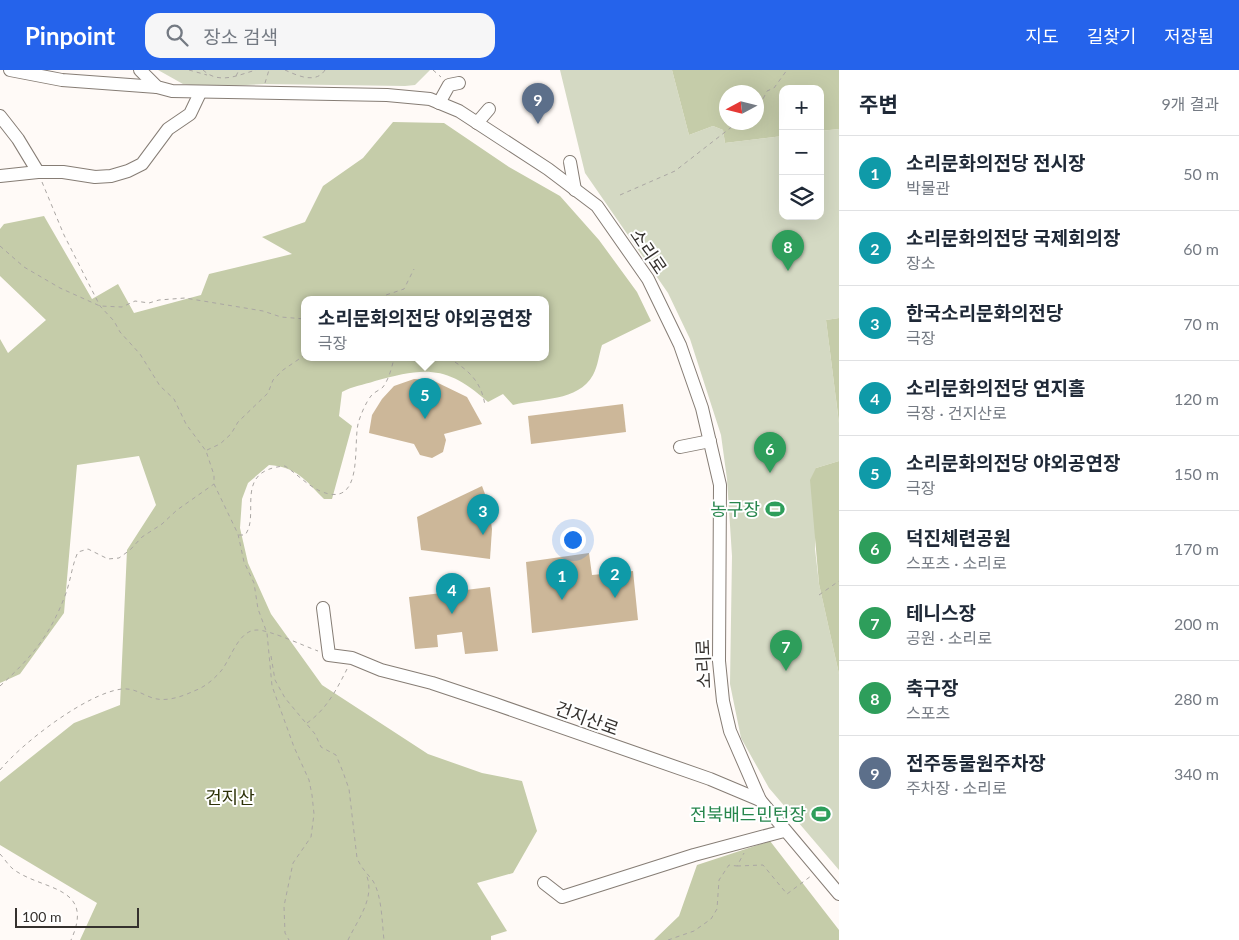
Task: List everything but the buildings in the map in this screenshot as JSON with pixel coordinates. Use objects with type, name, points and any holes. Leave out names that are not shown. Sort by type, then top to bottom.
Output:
[{"type":"street","name":"소리로","points":[[10,70],[62,80],[158,87],[172,91],[200,93],[414,97],[439,103],[459,111],[597,206],[648,279],[680,345],[710,441],[720,485],[719,661],[722,701],[730,731],[760,800]]},
{"type":"street","points":[[140,70],[158,87]]},
{"type":"street","points":[[439,103],[454,84]]},
{"type":"street","points":[[0,176],[38,172],[63,172],[95,177],[111,176],[128,171],[142,164],[168,129],[190,114],[200,93]]},
{"type":"street","points":[[477,123],[489,109]]},
{"type":"street","points":[[0,116],[18,139],[38,172]]},
{"type":"street","points":[[570,162],[576,190]]},
{"type":"street","points":[[680,447],[710,441]]},
{"type":"street","points":[[323,608],[329,655]]},
{"type":"street","name":"건지산로","points":[[329,655],[352,658],[583,734],[639,756],[710,779],[760,800],[784,831],[839,894]]},
{"type":"street","points":[[544,883],[562,897],[758,837],[784,831]]},
{"type":"path","points":[[189,70],[219,78],[235,77],[256,70]]},
{"type":"path","points":[[202,70],[208,75]]},
{"type":"path","points":[[235,77],[239,70]]},
{"type":"path","points":[[285,70],[309,78],[319,77],[325,70]]},
{"type":"path","points":[[433,70],[454,84]]},
{"type":"path","points":[[764,97],[767,91],[774,88],[787,70]]},
{"type":"path","points":[[620,196],[675,171],[728,130]]},
{"type":"path","points":[[38,172],[57,221],[100,306],[140,354],[160,386],[174,399],[186,424],[206,451],[214,475],[214,484],[238,534],[244,562],[254,584],[262,624],[268,633],[272,686],[309,780],[314,814],[311,837],[293,863],[288,886],[284,920],[288,940]]},
{"type":"path","points":[[0,246],[24,267],[60,288],[100,306],[122,307],[135,301],[149,304],[159,300],[185,298],[263,311],[281,317],[301,319]]},
{"type":"path","points":[[385,296],[404,289],[414,269]]},
{"type":"path","points":[[206,451],[225,439],[238,422],[268,393],[273,380],[283,370],[301,358]]},
{"type":"path","points":[[238,534],[245,536],[251,524],[251,490],[266,471],[286,466],[307,484],[330,494],[347,489],[352,483],[358,424],[370,396],[383,387],[393,361]]},
{"type":"path","points":[[452,361],[469,372],[480,384],[485,406]]},
{"type":"path","points":[[0,686],[25,664],[40,645],[67,591],[72,566],[78,552],[88,549],[108,559],[119,558],[130,550],[142,537],[214,484]]},
{"type":"path","points":[[819,595],[839,581]]},
{"type":"path","points":[[0,770],[24,745],[55,723],[98,697],[121,689],[137,690],[152,698],[180,698],[205,687],[222,671],[246,634],[257,630],[329,655]]},
{"type":"path","points":[[270,651],[275,680],[285,698],[315,734],[321,747],[336,755],[349,789],[352,832],[357,858],[369,881],[368,903],[348,940]]},
{"type":"path","points":[[307,724],[317,716],[339,685],[352,658]]},
{"type":"path","points":[[737,866],[747,848],[758,837]]},
{"type":"path","points":[[0,854],[12,869],[66,893],[78,915],[76,928],[71,940]]},
{"type":"path","points":[[668,940],[694,931],[711,919],[717,909],[719,880],[728,865],[763,865],[787,894],[807,880],[817,869]]},
{"type":"path","points":[[365,874],[373,881],[378,896],[384,940]]},
{"type":"green space","points":[[158,70],[430,70],[415,85],[405,86],[264,84],[207,87],[183,84]]},
{"type":"green space","points":[[560,70],[672,70],[689,135],[713,126],[723,130],[725,143],[779,136],[779,220],[824,220],[824,131],[839,129],[839,318],[826,320],[839,423],[839,461],[816,468],[815,549],[819,584],[839,674],[839,870],[769,788],[741,738],[730,684],[732,556],[727,479],[721,435],[690,339],[668,293],[585,173]]},
{"type":"green space","points":[[672,70],[839,70],[839,129],[824,131],[824,85],[779,85],[779,136],[725,143],[723,130],[764,130],[764,85],[719,85],[719,128],[713,126],[689,135]]},
{"type":"green space","name":"건지산","points":[[393,122],[444,123],[509,167],[560,196],[599,240],[637,292],[651,321],[602,345],[595,371],[586,384],[568,395],[558,398],[513,405],[503,394],[488,402],[460,381],[435,372],[408,373],[393,376],[346,390],[342,392],[339,416],[352,426],[332,499],[324,499],[306,480],[287,468],[269,465],[248,483],[242,499],[240,528],[248,563],[271,614],[322,685],[428,754],[482,773],[522,781],[537,831],[513,873],[477,883],[507,931],[491,936],[491,940],[80,940],[97,903],[0,845],[0,782],[74,723],[120,705],[127,550],[156,505],[139,456],[77,465],[64,613],[20,674],[0,683],[0,339],[8,353],[46,320],[0,276],[0,229],[4,224],[44,216],[92,299],[118,284],[134,313],[201,295],[209,274],[292,254],[262,237],[305,222],[323,186],[363,158]]},
{"type":"green space","points":[[839,318],[839,423],[826,320]]},
{"type":"green space","points":[[839,461],[839,674],[819,584],[810,480],[816,468]]},
{"type":"green space","points":[[770,841],[839,930],[839,940],[654,940],[679,916],[697,865]]},
{"type":"place","name":"전주동물원주차장","points":[[538,124]]},
{"type":"place","name":"축구장","points":[[788,271]]},
{"type":"place","name":"소리문화의전당 야외공연장","points":[[425,419]]},
{"type":"place","name":"덕진체련공원","points":[[770,473]]},
{"type":"place","name":"농구장","points":[[775,509]]},
{"type":"place","name":"한국소리문화의전당","points":[[483,535]]},
{"type":"place","name":"소리문화의전당 국제회의장","points":[[615,598]]},
{"type":"place","name":"소리문화의전당 전시장","points":[[562,600]]},
{"type":"place","name":"소리문화의전당 연지홀","points":[[452,614]]},
{"type":"place","name":"테니스장","points":[[786,671]]},
{"type":"place","name":"전북배드민턴장","points":[[821,814]]}]
